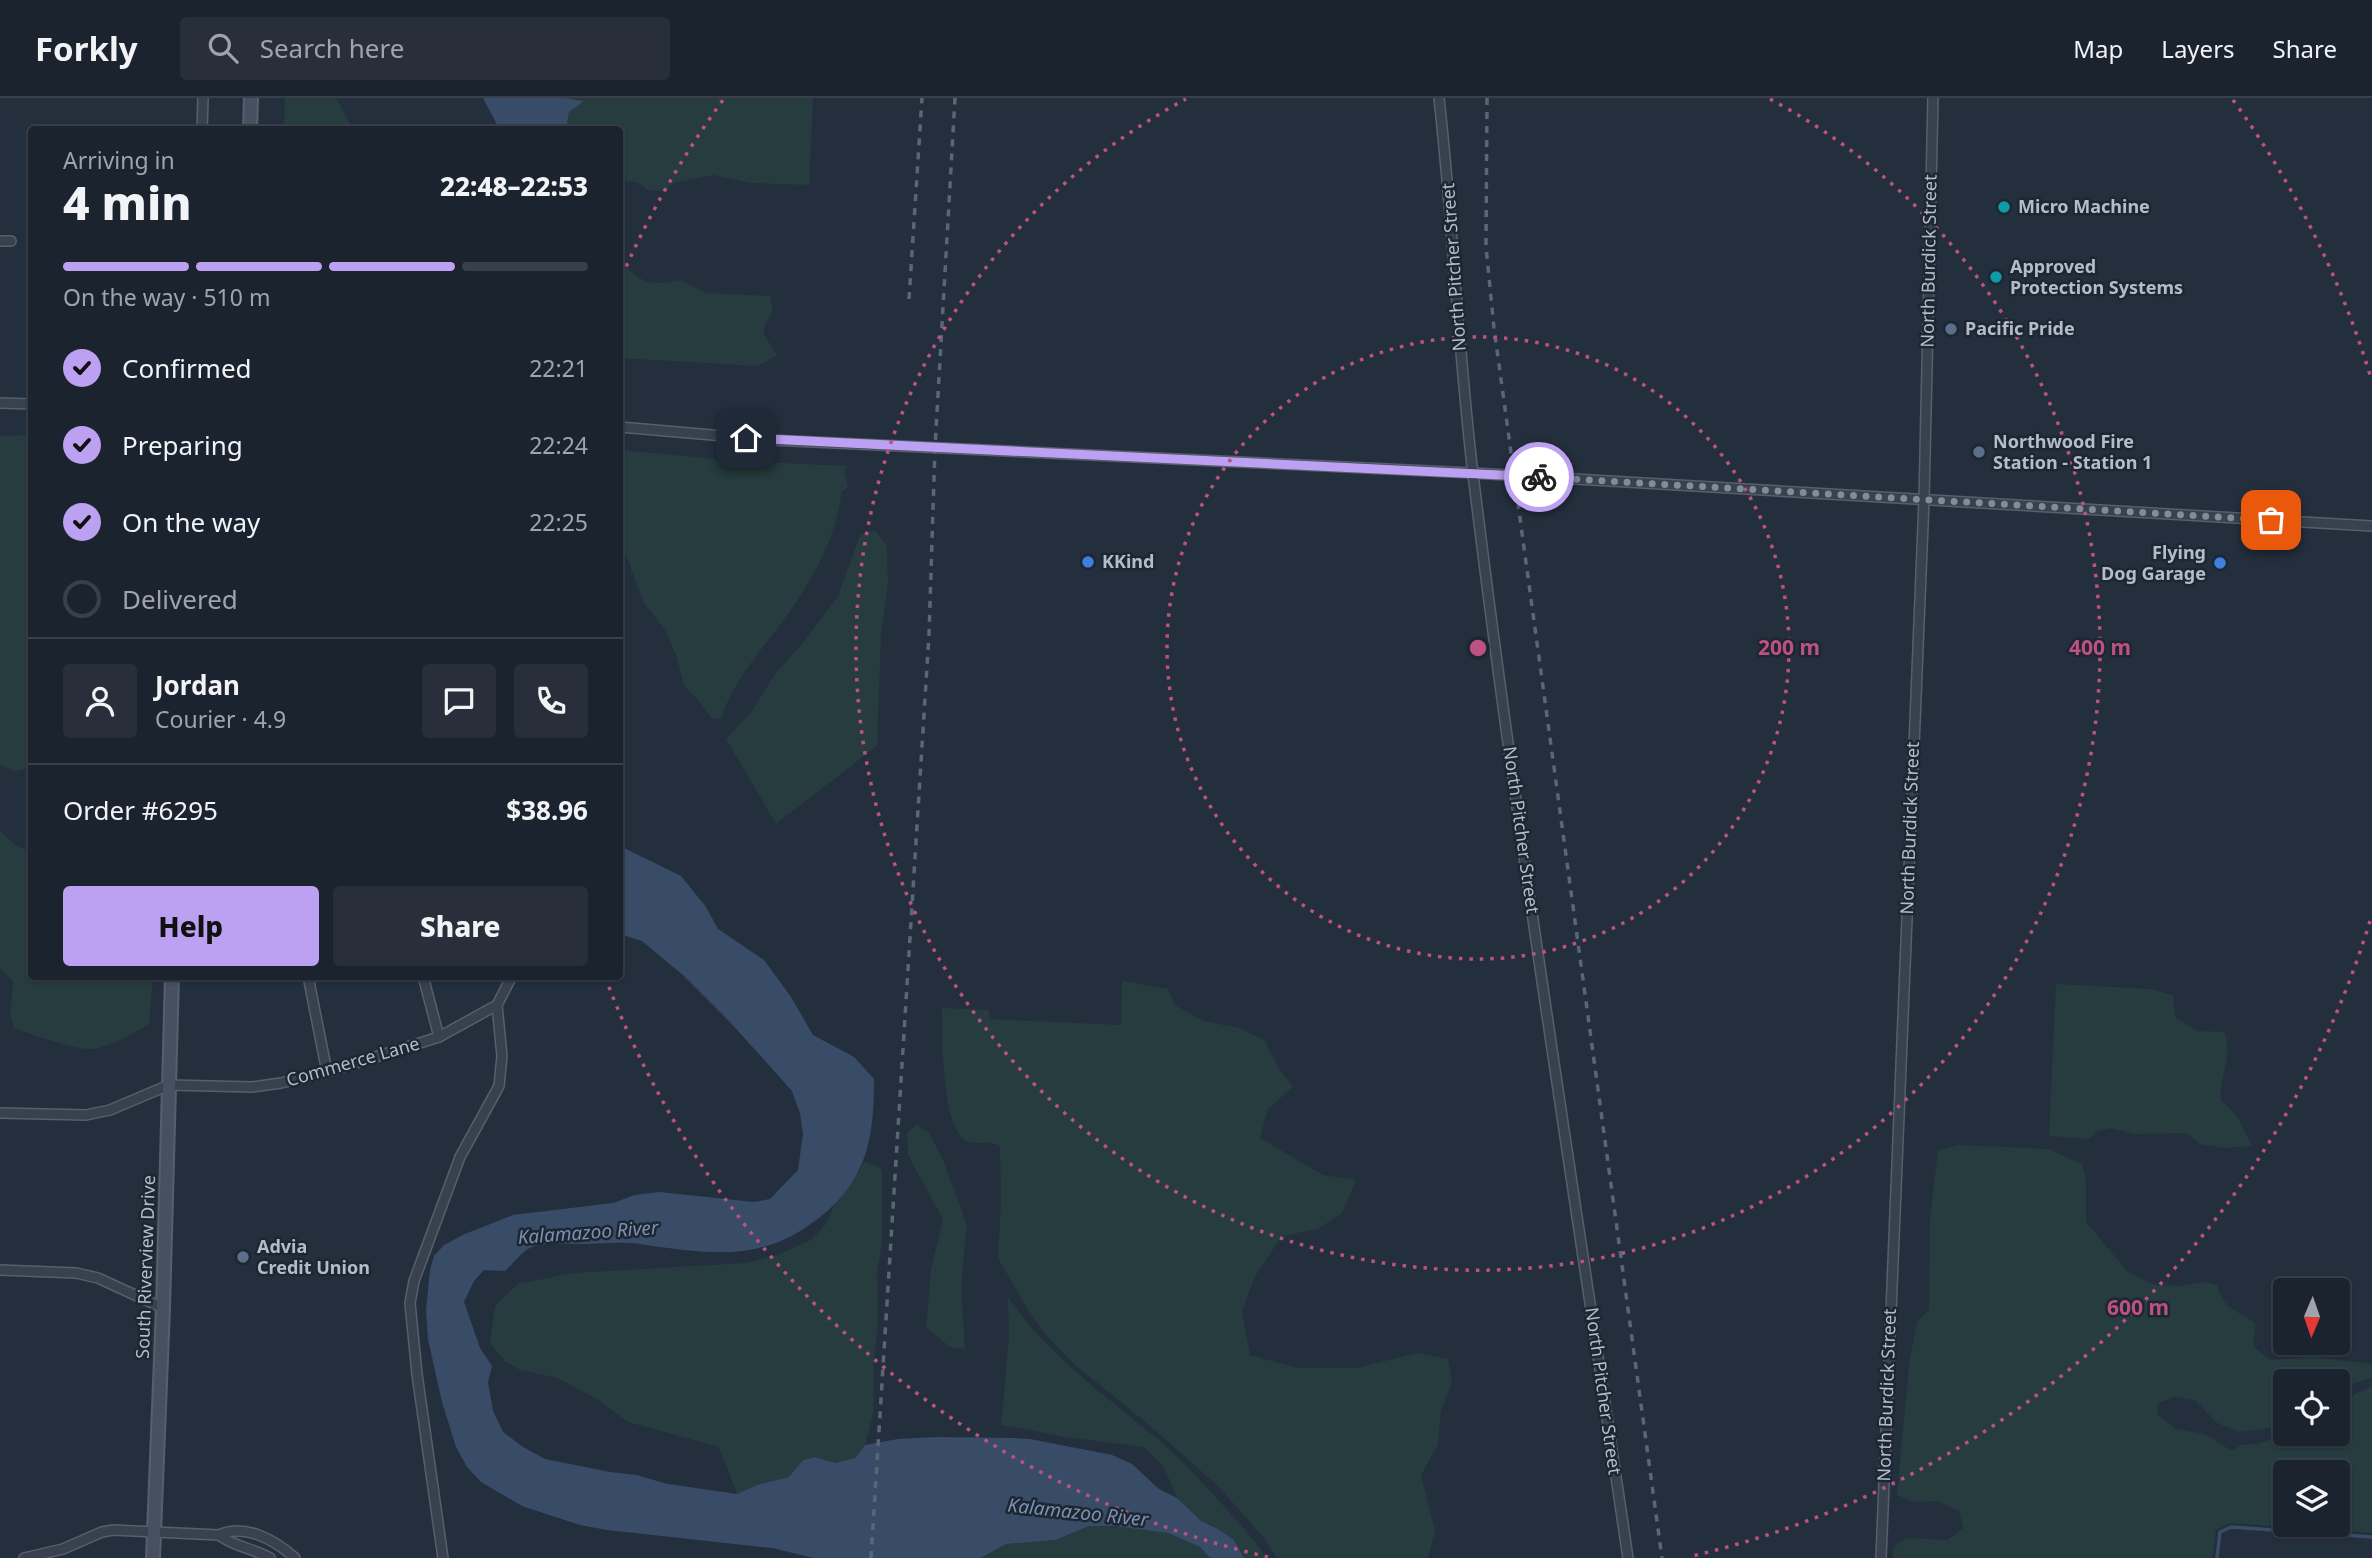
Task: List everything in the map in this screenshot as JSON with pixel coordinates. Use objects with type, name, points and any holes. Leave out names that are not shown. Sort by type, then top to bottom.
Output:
[{"type":"street","points":[[202,126],[203,98]]},
{"type":"street","points":[[250,126],[251,98]]},
{"type":"street","name":"North Pitcher Street","points":[[1439,98],[1473,473],[1534,923],[1628,1558]]},
{"type":"street","name":"North Burdick Street","points":[[1881,1558],[1924,500],[1933,98]]},
{"type":"street","points":[[0,241],[11,242]]},
{"type":"street","points":[[0,404],[28,404]]},
{"type":"street","points":[[623,427],[771,440],[1473,473],[2372,526]]},
{"type":"street","name":"South Riverview Drive","points":[[153,1558],[172,980]]},
{"type":"street","points":[[309,980],[327,1072]]},
{"type":"street","points":[[424,980],[439,1037]]},
{"type":"street","points":[[443,1558],[417,1374],[410,1303],[414,1280],[460,1157],[499,1086],[502,1056],[497,1005],[510,980]]},
{"type":"street","name":"Commerce Lane","points":[[169,1085],[252,1087],[327,1072],[439,1037],[497,1005]]},
{"type":"street","points":[[0,1113],[86,1115],[110,1110],[169,1085]]},
{"type":"street","points":[[0,1270],[87,1275],[163,1308]]},
{"type":"street","points":[[24,1558],[62,1549],[102,1532],[123,1529],[219,1535],[230,1530],[242,1530],[254,1533],[295,1558]]},
{"type":"street","points":[[219,1535],[228,1542],[253,1549],[270,1558]]},
{"type":"green space","points":[[285,98],[336,98],[351,126],[284,126]]},
{"type":"green space","points":[[565,98],[813,98],[809,185],[751,183],[713,175],[674,183],[665,191],[648,190],[637,182],[623,181],[623,126],[567,126],[569,112],[583,100]]},
{"type":"green space","points":[[623,265],[648,282],[681,280],[706,293],[770,296],[773,310],[763,333],[777,355],[758,366],[623,358]]},
{"type":"green space","points":[[28,435],[28,769],[15,771],[0,765],[0,436]]},
{"type":"green space","points":[[623,450],[738,461],[847,466],[844,471],[848,487],[842,491],[835,524],[823,556],[798,600],[742,676],[721,718],[712,719],[684,685],[676,655],[665,630],[644,603],[623,547]]},
{"type":"green space","points":[[875,530],[887,546],[888,583],[881,635],[877,746],[776,824],[726,739],[752,711],[775,674],[806,639],[838,596],[860,535]]},
{"type":"green space","points":[[0,831],[14,844],[28,851],[28,980],[153,980],[149,1024],[123,1039],[94,1049],[66,1045],[14,1028],[10,1013],[13,982],[0,968]]},
{"type":"green space","points":[[1122,981],[1168,989],[1175,1005],[1203,1021],[1239,1028],[1265,1041],[1278,1067],[1293,1087],[1268,1109],[1260,1138],[1323,1175],[1356,1180],[1342,1213],[1318,1229],[1282,1236],[1254,1278],[1242,1312],[1250,1355],[1297,1368],[1356,1368],[1418,1353],[1448,1359],[1452,1383],[1441,1411],[1438,1444],[1421,1475],[1435,1531],[1428,1558],[1277,1558],[1264,1538],[1219,1487],[1073,1363],[1046,1335],[998,1258],[1000,1146],[964,1139],[951,1116],[945,1078],[942,1008],[989,1010],[989,1019],[1121,1025]]},
{"type":"green space","points":[[2056,984],[2152,989],[2173,995],[2175,1017],[2197,1031],[2224,1032],[2227,1057],[2220,1099],[2237,1116],[2252,1146],[2224,1148],[2200,1144],[2186,1133],[2135,1134],[2111,1128],[2097,1131],[2089,1139],[2049,1136]]},
{"type":"green space","points":[[917,1125],[929,1133],[943,1160],[967,1225],[961,1287],[965,1349],[950,1347],[926,1327],[931,1270],[943,1219],[908,1155],[907,1133]]},
{"type":"green space","points":[[1959,1145],[2048,1149],[2082,1164],[2086,1180],[2086,1222],[2128,1272],[2155,1285],[2180,1286],[2203,1282],[2217,1285],[2227,1304],[2256,1324],[2253,1346],[2270,1360],[2313,1357],[2372,1364],[2372,1378],[2350,1387],[2350,1369],[2273,1369],[2273,1428],[2239,1432],[2217,1423],[2195,1400],[2174,1397],[2158,1403],[2157,1414],[2176,1429],[2205,1434],[2232,1451],[2240,1445],[2257,1444],[2273,1439],[2273,1446],[2350,1446],[2350,1399],[2372,1386],[2372,1533],[2350,1531],[2350,1460],[2273,1460],[2273,1526],[2231,1523],[2216,1530],[2212,1558],[1893,1558],[1893,1548],[1906,1538],[1948,1540],[1963,1528],[1959,1511],[1937,1501],[1914,1502],[1897,1495],[1909,1365],[1917,1322],[1929,1310],[1930,1219],[1938,1150]]},
{"type":"green space","points":[[864,1162],[882,1170],[882,1244],[877,1272],[878,1324],[873,1366],[874,1411],[865,1445],[855,1458],[835,1463],[815,1457],[803,1460],[789,1477],[757,1485],[737,1494],[719,1447],[628,1422],[600,1401],[558,1378],[520,1370],[505,1361],[490,1343],[495,1306],[518,1284],[573,1273],[746,1263],[775,1256],[811,1240],[826,1224],[834,1206]]},
{"type":"green space","points":[[1008,1297],[1056,1353],[1187,1467],[1245,1530],[1266,1558],[1244,1558],[1234,1540],[1201,1522],[1177,1498],[1164,1467],[1144,1447],[1001,1425],[1009,1338]]},
{"type":"green space","points":[[1089,1526],[1119,1526],[1171,1534],[1200,1547],[1210,1558],[982,1558],[1006,1544],[1055,1540]]},
{"type":"water","points":[[483,98],[565,98],[584,101],[569,112],[567,126],[498,126]]},
{"type":"water","name":"Kalamazoo River","points":[[623,847],[681,876],[706,907],[718,929],[764,960],[791,997],[813,1035],[854,1057],[874,1079],[873,1117],[866,1152],[860,1168],[840,1199],[805,1228],[767,1246],[706,1252],[632,1243],[546,1244],[528,1249],[505,1271],[484,1270],[474,1281],[464,1302],[480,1348],[492,1366],[488,1382],[493,1411],[503,1432],[545,1459],[636,1475],[668,1484],[737,1494],[757,1485],[789,1477],[803,1460],[815,1457],[835,1463],[855,1458],[865,1445],[898,1439],[936,1437],[1030,1439],[1112,1455],[1132,1464],[1159,1489],[1177,1498],[1201,1521],[1234,1540],[1244,1558],[1210,1558],[1200,1547],[1168,1533],[1115,1526],[1089,1526],[1055,1540],[1006,1544],[981,1558],[814,1558],[772,1548],[580,1525],[522,1506],[481,1482],[467,1467],[456,1447],[442,1402],[428,1339],[426,1310],[430,1270],[434,1256],[444,1245],[513,1215],[613,1203],[635,1195],[659,1192],[754,1202],[770,1199],[798,1170],[803,1134],[800,1113],[792,1091],[684,976],[642,941],[623,935]]},
{"type":"waterway","points":[[2217,1558],[2220,1532],[2231,1527],[2372,1537]]},
{"type":"railway","points":[[909,299],[922,98]]},
{"type":"railway","points":[[871,1558],[929,635],[935,447],[955,98]]},
{"type":"railway","points":[[1487,98],[1486,247],[1494,328],[1662,1558]]},
{"type":"way so far","points":[[1539,477],[2271,520]]},
{"type":"place","name":"Micro Machine","points":[[2004,207]]},
{"type":"place","name":"Approved Protection Systems","points":[[1996,277]]},
{"type":"place","name":"Pacific Pride","points":[[1951,329]]},
{"type":"place","name":"Northwood Fire Station - Station 1","points":[[1979,452]]},
{"type":"place","name":"KKind","points":[[1088,562]]},
{"type":"place","name":"Flying Dog Garage","points":[[2220,563]]},
{"type":"place","name":"Advia Credit Union","points":[[243,1257]]},
{"type":"route","points":[[746,438],[1539,477]]}]
